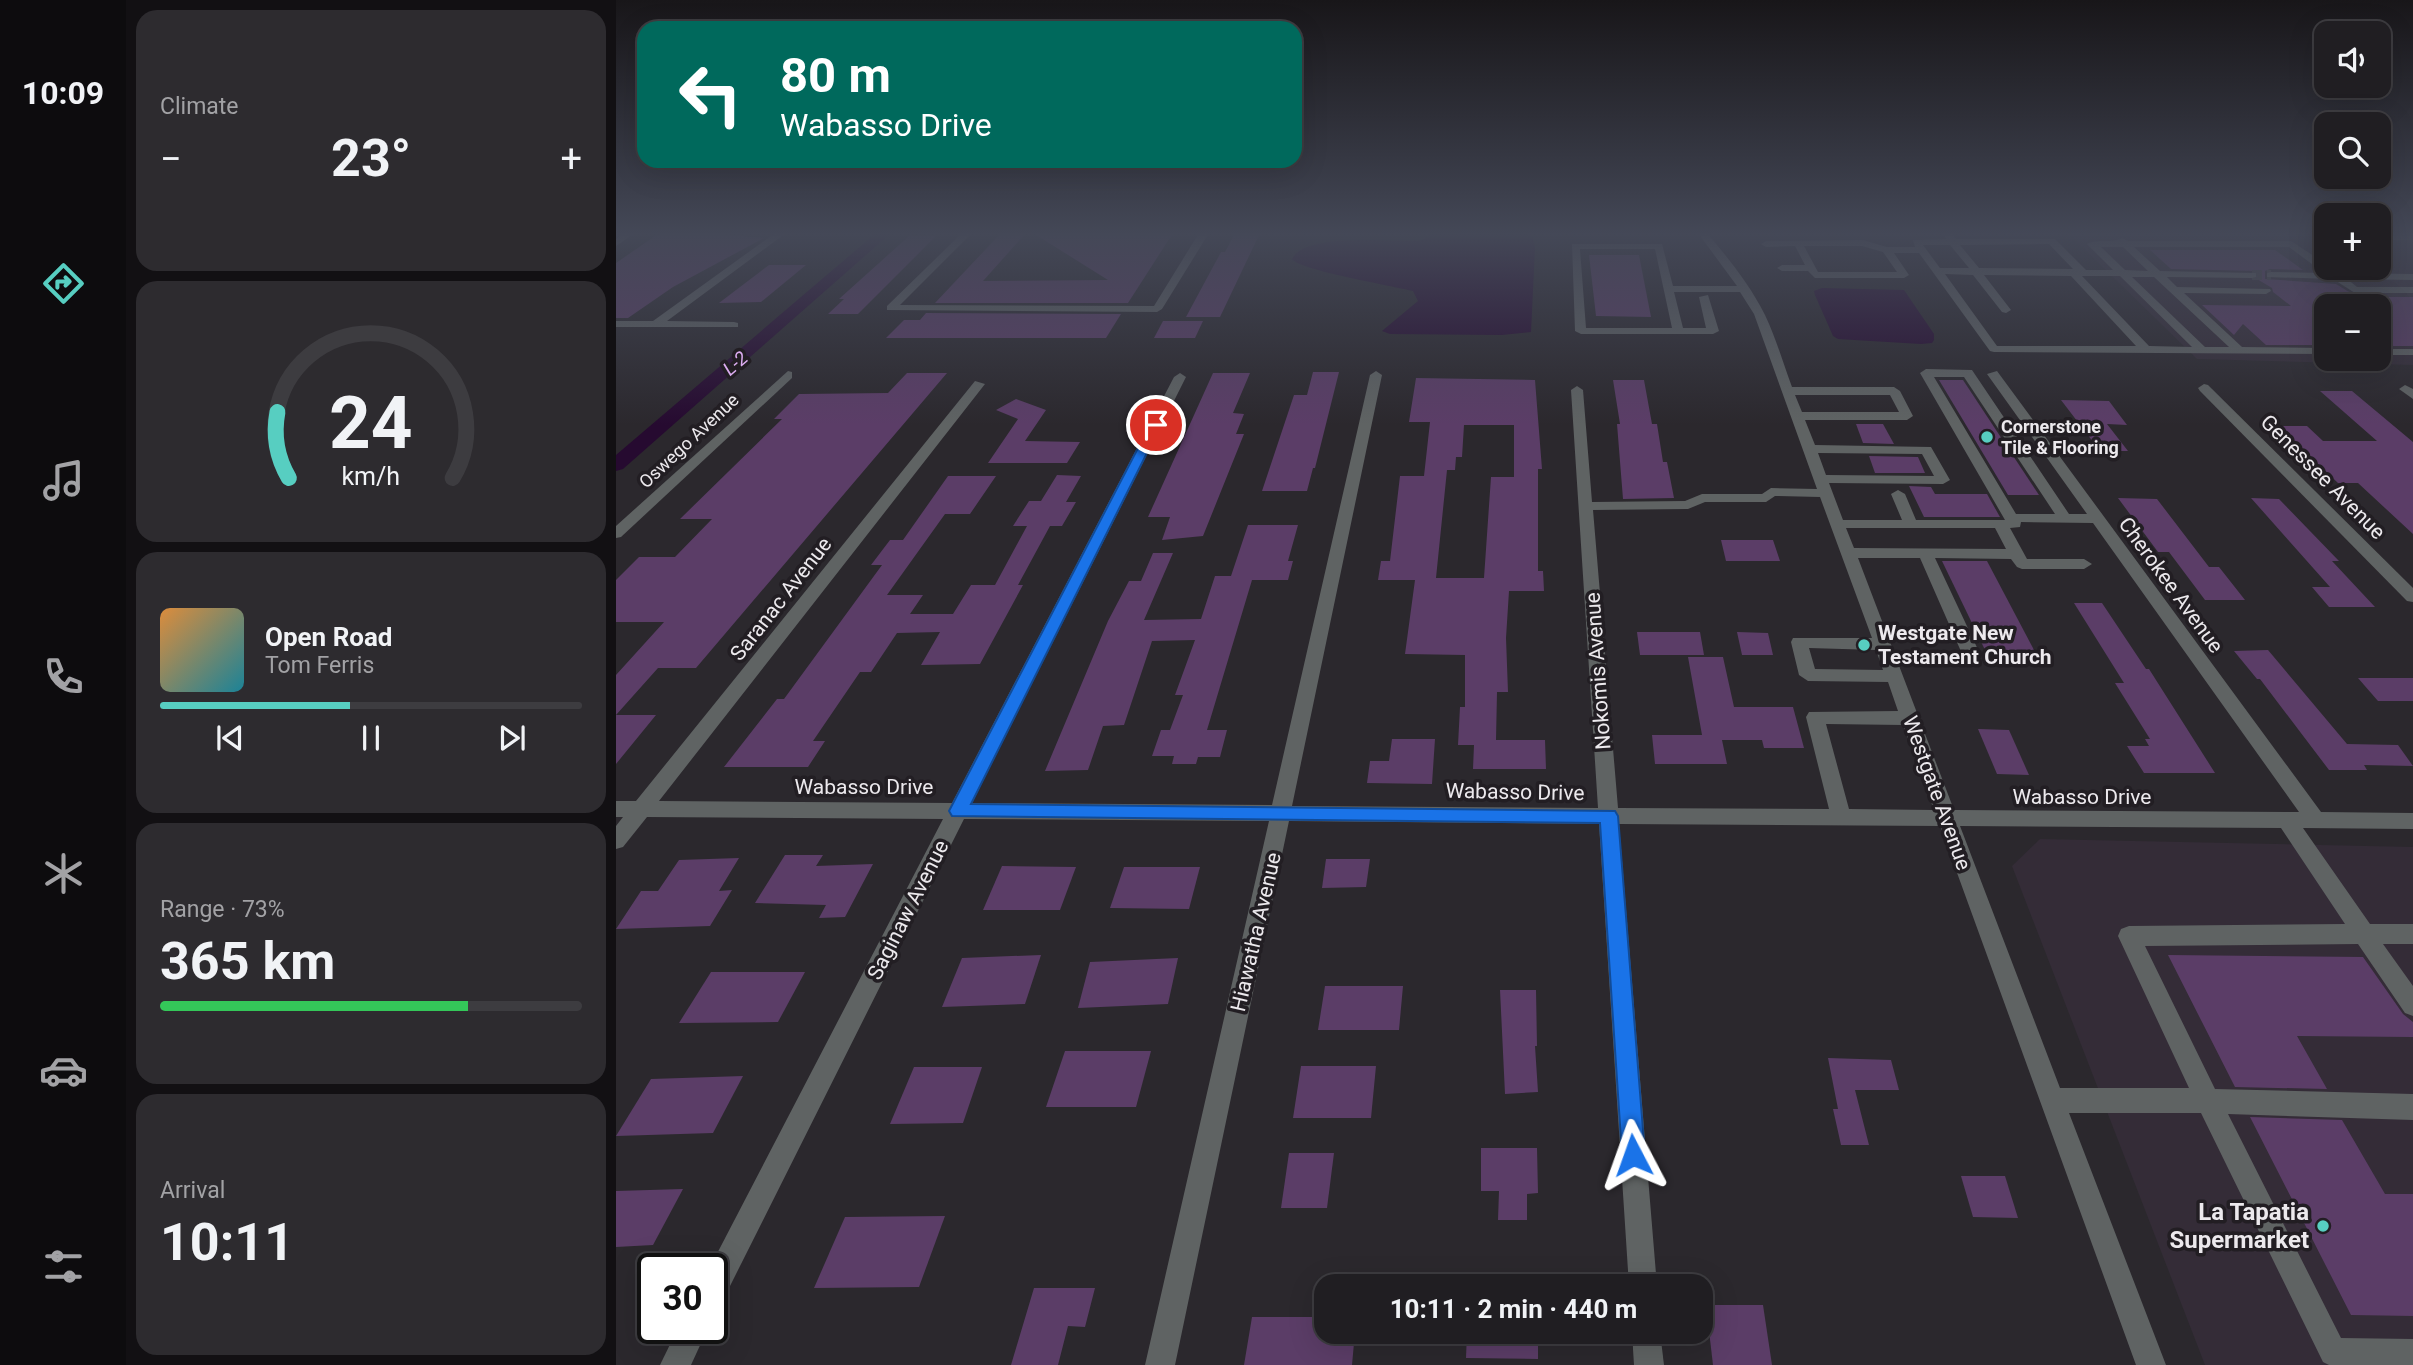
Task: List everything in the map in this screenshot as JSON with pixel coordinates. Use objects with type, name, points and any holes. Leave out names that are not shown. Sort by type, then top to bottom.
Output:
[{"type":"street","points":[[656,324],[694,297]]},
{"type":"street","points":[[903,297],[891,309],[1157,309],[1165,297]]},
{"type":"street","points":[[1579,297],[1581,331],[1713,331],[1704,297]]},
{"type":"street","points":[[1670,297],[1678,331]]},
{"type":"street","name":"Westgate Avenue","points":[[1749,297],[1759,314],[2151,1365]]},
{"type":"street","points":[[1956,297],[1994,349],[2314,351]]},
{"type":"street","points":[[1996,297],[2006,310]]},
{"type":"street","points":[[2099,297],[2146,350]]},
{"type":"street","points":[[2147,297],[2202,350]]},
{"type":"street","points":[[2182,297],[2240,351]]},
{"type":"street","points":[[616,324],[734,325]]},
{"type":"street","points":[[2391,352],[2413,352]]},
{"type":"street","points":[[2065,518],[1968,373],[1926,373],[2006,521],[2022,564],[2084,564]]},
{"type":"street","name":"Cherokee Avenue","points":[[1993,374],[2316,821]]},
{"type":"street","name":"Oswego Avenue","points":[[616,534],[788,375]]},
{"type":"street","name":"Hiawatha Avenue","points":[[1160,1365],[1376,375]]},
{"type":"street","name":"Saginaw Avenue","points":[[728,1262],[1180,377]]},
{"type":"street","name":"Saranac Avenue","points":[[616,841],[979,384]]},
{"type":"street","name":"Genessee Avenue","points":[[2204,388],[2413,597]]},
{"type":"street","name":"Nokomis Avenue","points":[[1577,390],[1642,1274]]},
{"type":"street","points":[[1788,391],[1894,391],[1907,416],[1797,416]]},
{"type":"street","points":[[1586,506],[1688,505],[1702,498],[1766,498],[1771,492],[1823,486],[1943,480],[1926,450],[1809,449]]},
{"type":"street","points":[[1898,494],[1911,524]]},
{"type":"street","points":[[1837,524],[2098,519]]},
{"type":"street","points":[[1848,553],[2017,554]]},
{"type":"street","points":[[1925,553],[1972,656]]},
{"type":"street","points":[[1881,643],[1799,642],[1808,675],[1894,676]]},
{"type":"street","points":[[1841,818],[1815,717],[1909,718]]},
{"type":"street","name":"Wabasso Drive","points":[[616,808],[2413,821]]},
{"type":"street","points":[[2287,821],[2413,1005]]},
{"type":"street","points":[[2413,934],[2129,936],[2333,1352],[2413,1354]]},
{"type":"street","points":[[2051,1100],[2413,1107]]},
{"type":"street","points":[[675,1365],[686,1344]]},
{"type":"street","points":[[1647,1344],[1649,1365]]},
{"type":"shaded area","points":[[1416,297],[1533,297],[1531,332],[1502,335],[1390,334],[1382,331],[1418,301]]},
{"type":"shaded area","points":[[1816,297],[1909,297],[1934,334],[1934,340],[1932,343],[1921,344],[1838,339],[1833,336]]},
{"type":"shaded area","points":[[2133,297],[2314,297],[2314,362],[2197,359]]},
{"type":"shaded area","points":[[2391,297],[2413,297],[2413,365],[2391,364]]},
{"type":"shaded area","points":[[2040,839],[2413,847],[2413,1365],[2205,1365],[2012,866]]},
{"type":"building","points":[[616,297],[659,297],[628,318],[616,318]]},
{"type":"building","points":[[727,297],[767,297],[761,302],[719,303]]},
{"type":"building","points":[[842,297],[875,297],[858,314],[828,314],[844,299],[839,299]]},
{"type":"building","points":[[941,297],[1132,297],[1128,303],[935,303]]},
{"type":"building","points":[[1197,297],[1230,297],[1220,317],[1186,317]]},
{"type":"building","points":[[1594,297],[1647,297],[1651,317],[1596,316]]},
{"type":"building","points":[[2279,297],[2314,297],[2314,345],[2266,345],[2243,324],[2234,335],[2202,305],[2291,306]]},
{"type":"building","points":[[2391,297],[2413,297],[2413,346],[2391,346]]},
{"type":"building","points":[[926,313],[1121,314],[1106,338],[886,338],[904,320],[920,320]]},
{"type":"building","points":[[1163,321],[1203,321],[1195,338],[1154,338]]},
{"type":"building","points":[[1313,372],[1339,372],[1307,491],[1262,491],[1294,395],[1307,395]]},
{"type":"building","points":[[907,373],[947,373],[696,668],[658,668],[616,715],[616,675],[664,622],[616,622],[616,580],[639,557],[675,557],[712,519],[680,519],[782,419],[774,419],[799,394],[888,393]]},
{"type":"building","points":[[1213,373],[1250,373],[1233,413],[1244,414],[1236,434],[1244,434],[1203,536],[1162,540],[1170,517],[1148,517]]},
{"type":"building","points":[[1416,378],[1535,380],[1542,469],[1538,469],[1538,571],[1543,571],[1544,591],[1509,591],[1506,638],[1508,692],[1497,692],[1496,740],[1545,740],[1546,769],[1473,769],[1474,745],[1458,745],[1460,707],[1465,707],[1465,655],[1405,654],[1415,580],[1378,580],[1381,561],[1390,561],[1400,476],[1424,476],[1430,422],[1409,422]],"holes":[[[1464,425],[1514,425],[1514,477],[1491,477],[1484,578],[1436,578],[1447,470],[1455,470],[1456,457],[1462,457]]]},
{"type":"building","points":[[1613,380],[1644,380],[1652,424],[1657,424],[1663,462],[1667,462],[1674,498],[1623,499],[1617,424],[1620,424]]},
{"type":"building","name":"Cornerstone Tile & Flooring","points":[[1939,380],[1963,380],[2039,495],[2008,495]]},
{"type":"building","points":[[2320,391],[2352,391],[2413,442],[2413,534],[2358,483],[2338,483],[2278,426],[2307,426],[2323,441],[2377,441]]},
{"type":"building","points":[[1016,399],[1046,410],[1025,441],[1080,442],[1067,463],[988,463],[1018,419],[996,410]]},
{"type":"building","points":[[2061,400],[2109,401],[2127,425],[2107,424],[2128,451],[2100,451]]},
{"type":"building","points":[[1856,424],[1883,424],[1894,444],[1863,443]]},
{"type":"building","points":[[1869,456],[1918,457],[1925,473],[1875,473]]},
{"type":"building","points":[[1057,475],[1081,476],[1066,502],[1076,502],[1062,526],[1050,526],[1018,585],[1023,585],[980,664],[921,665],[940,632],[897,633],[871,672],[860,672],[813,741],[825,741],[808,767],[724,767],[777,699],[784,699],[882,565],[871,565],[890,540],[903,540],[948,476],[996,476],[970,514],[945,514],[887,595],[923,595],[910,614],[953,614],[971,585],[995,585],[1027,526],[1013,526],[1029,501],[1041,501]]},
{"type":"building","points":[[1909,486],[1931,487],[1935,494],[1987,494],[2000,517],[1924,517]]},
{"type":"building","points":[[2118,498],[2157,499],[2209,567],[2219,567],[2245,600],[2205,600],[2169,552],[2158,552]]},
{"type":"building","points":[[2251,498],[2279,499],[2339,561],[2332,561],[2375,607],[2329,607],[2312,587],[2330,587]]},
{"type":"building","points":[[1248,525],[1298,525],[1288,561],[1293,561],[1288,580],[1252,580],[1207,730],[1227,730],[1220,757],[1198,757],[1196,764],[1172,764],[1174,756],[1152,756],[1161,730],[1170,730],[1183,695],[1175,695],[1195,640],[1152,641],[1124,725],[1103,726],[1088,770],[1045,771],[1108,621],[1129,581],[1141,581],[1153,553],[1173,553],[1144,620],[1201,619],[1215,576],[1231,576]]},
{"type":"building","points":[[1721,540],[1773,540],[1780,561],[1726,561]]},
{"type":"building","points":[[1942,561],[1987,561],[2034,650],[1985,650]]},
{"type":"building","points":[[2074,603],[2102,603],[2146,669],[2149,669],[2215,773],[2144,773],[2127,746],[2149,746],[2145,739],[2150,739],[2115,683],[2124,683]]},
{"type":"building","points":[[1637,632],[1700,632],[1704,655],[1640,655]]},
{"type":"building","points":[[1737,632],[1768,633],[1773,655],[1742,655]]},
{"type":"building","points":[[2268,650],[2347,744],[2398,745],[2413,766],[2364,765],[2367,770],[2329,770],[2260,679],[2257,679],[2234,651]]},
{"type":"building","points":[[1688,657],[1723,657],[1734,707],[1793,707],[1804,748],[1764,748],[1762,740],[1722,740],[1727,764],[1655,764],[1652,735],[1702,735]]},
{"type":"building","points":[[2358,678],[2413,678],[2413,701],[2378,701]]},
{"type":"building","points":[[616,715],[656,715],[616,764]]},
{"type":"building","points":[[1978,729],[2009,730],[2029,775],[1997,774]]},
{"type":"building","points":[[1392,739],[1435,739],[1432,784],[1367,783],[1370,761],[1389,761]]},
{"type":"building","points":[[785,855],[823,855],[816,866],[873,864],[845,917],[819,918],[826,905],[755,903]]},
{"type":"building","points":[[739,858],[719,891],[732,890],[710,926],[616,929],[641,891],[658,891],[679,860]]},
{"type":"building","points":[[1326,859],[1370,859],[1366,887],[1322,888]]},
{"type":"building","points":[[1002,866],[1076,867],[1060,910],[983,910]]},
{"type":"building","points":[[1124,867],[1200,867],[1189,909],[1110,908]]},
{"type":"building","points":[[1041,955],[1025,1004],[942,1007],[962,958]]},
{"type":"building","points":[[2168,955],[2363,957],[2403,1014],[2413,1022],[2413,1037],[2297,1036],[2327,1089],[2235,1087]]},
{"type":"building","points":[[1178,958],[1168,1004],[1078,1008],[1090,962]]},
{"type":"building","points":[[711,972],[805,972],[778,1022],[679,1023]]},
{"type":"building","points":[[1325,986],[1403,986],[1399,1030],[1318,1030]]},
{"type":"building","points":[[1500,990],[1536,990],[1538,1092],[1505,1094]]},
{"type":"building","points":[[1065,1051],[1151,1051],[1136,1107],[1046,1107]]},
{"type":"building","points":[[1828,1058],[1891,1060],[1899,1090],[1855,1090],[1869,1145],[1841,1145],[1833,1109],[1838,1109]]},
{"type":"building","points":[[1301,1066],[1376,1066],[1371,1118],[1293,1118]]},
{"type":"building","points":[[914,1067],[982,1067],[963,1123],[890,1124]]},
{"type":"building","points":[[743,1076],[713,1133],[616,1136],[651,1079]]},
{"type":"building","points":[[2250,1117],[2342,1120],[2385,1194],[2413,1194],[2413,1316],[2351,1315]]},
{"type":"building","points":[[1481,1148],[1537,1148],[1538,1193],[1527,1194],[1527,1220],[1498,1220],[1499,1191],[1481,1191]]},
{"type":"building","points":[[1289,1153],[1334,1153],[1327,1208],[1281,1208]]},
{"type":"building","points":[[1961,1176],[2005,1176],[2018,1218],[1973,1217]]},
{"type":"building","points":[[683,1189],[653,1245],[616,1247],[616,1191]]},
{"type":"building","points":[[945,1216],[919,1287],[814,1288],[845,1217]]},
{"type":"building","points":[[1034,1288],[1095,1288],[1085,1327],[1068,1326],[1058,1365],[1011,1365]]},
{"type":"building","points":[[1713,1305],[1763,1305],[1772,1365],[1713,1365],[1711,1344],[1713,1344]]},
{"type":"building","points":[[1252,1317],[1314,1317],[1314,1344],[1354,1344],[1352,1365],[1244,1365]]},
{"type":"building","points":[[1467,1344],[1538,1344],[1538,1359],[1466,1358]]},
{"type":"waterway","name":"L-2","points":[[616,465],[811,297]]},
{"type":"place","name":"Cornerstone Tile & Flooring","points":[[1987,437]]},
{"type":"place","name":"Westgate New Testament Church","points":[[1864,645]]},
{"type":"place","name":"La Tapatia Supermarket","points":[[2323,1226]]},
{"type":"route","points":[[1156,425],[958,811],[1609,816],[1633,1155]]}]
